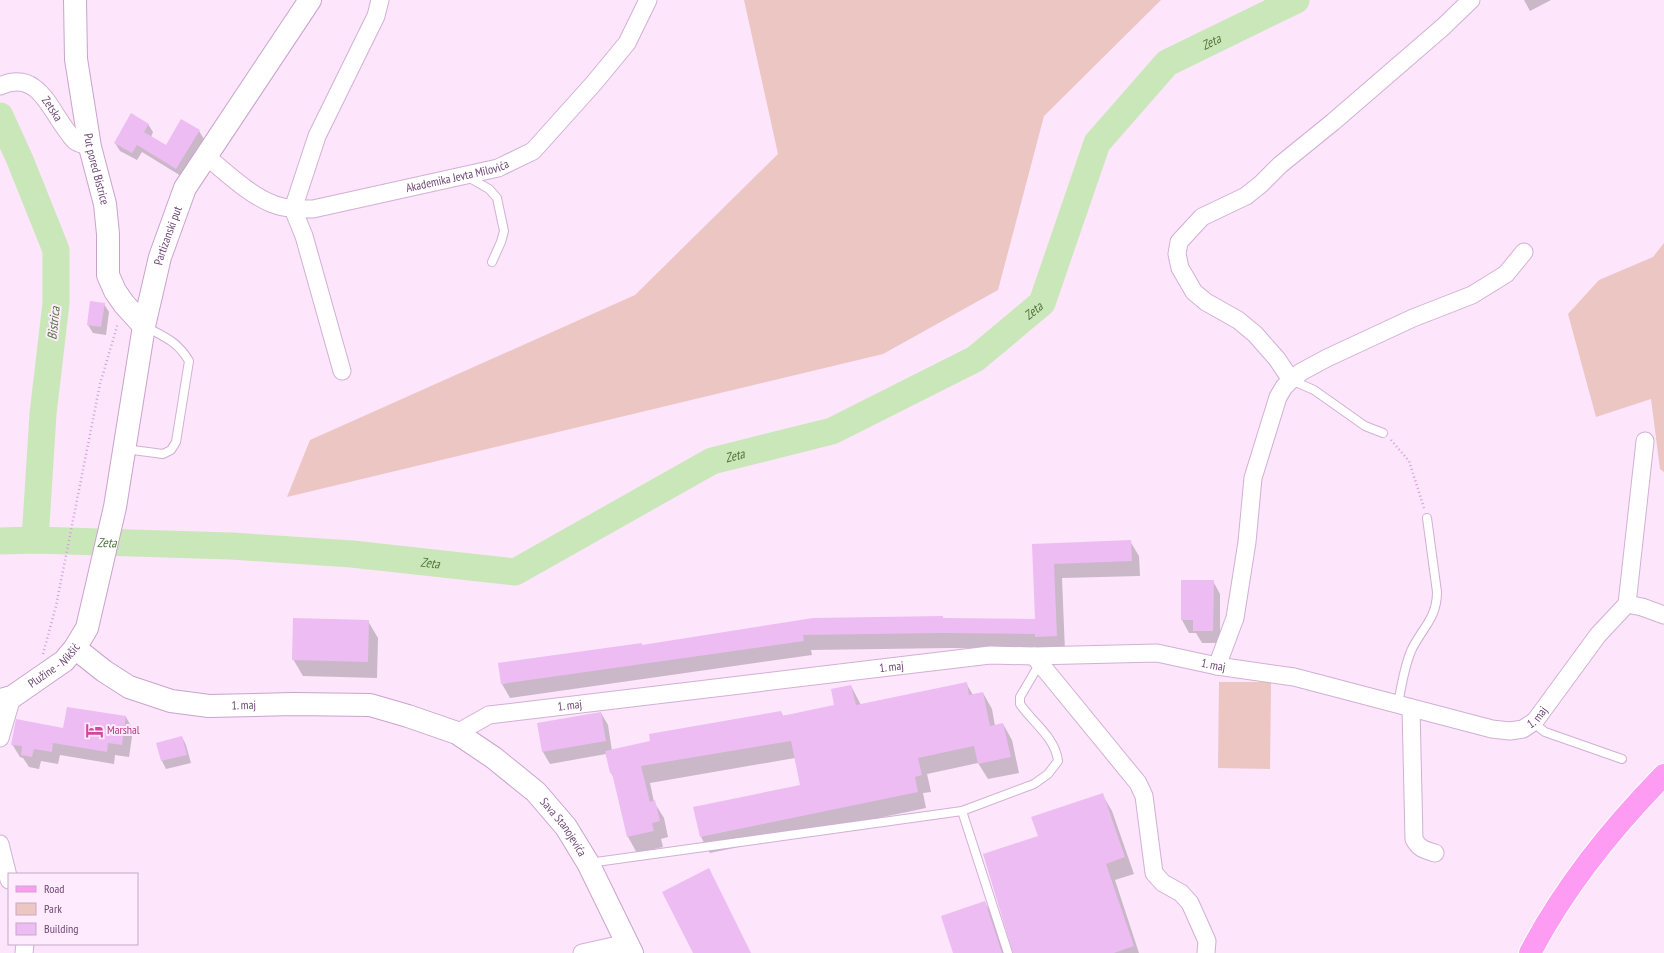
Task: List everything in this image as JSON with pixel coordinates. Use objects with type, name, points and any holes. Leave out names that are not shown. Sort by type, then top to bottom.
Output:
[{"type":"main road","points":[[1530,953],[1559,903],[1591,857],[1626,815],[1664,775]]},
{"type":"street","name":"Put pored Bistrice","points":[[75,0],[76,59],[90,147],[106,204],[108,275],[115,291],[124,304],[144,326]]},
{"type":"street","name":"Partizanski put","points":[[115,508],[144,326],[160,257],[185,188],[310,0]]},
{"type":"street","points":[[342,371],[304,236],[293,209],[317,136],[376,16],[380,0]]},
{"type":"street","name":"Akademika Jevta Milovića","points":[[206,156],[258,197],[273,204],[293,209],[313,209],[498,168],[533,151],[594,83],[627,43],[648,0]]},
{"type":"street","points":[[1291,380],[1277,358],[1254,334],[1238,320],[1206,302],[1194,292],[1180,268],[1177,254],[1179,242],[1202,217],[1246,196],[1262,184],[1280,165],[1333,122],[1443,27],[1471,0]]},
{"type":"street","name":"Zetska","points":[[4,84],[24,82],[33,86],[43,96],[75,141],[90,147]]},
{"type":"street","points":[[1217,666],[1235,618],[1247,542],[1253,478],[1278,397],[1284,387],[1301,372],[1327,358],[1406,321],[1472,295],[1506,274],[1524,252]]},
{"type":"street","points":[[1645,441],[1626,604],[1642,607],[1664,616]]},
{"type":"street","name":"Plužine - Nikšić","points":[[6,698],[36,681],[64,661],[75,648],[87,628],[115,508]]},
{"type":"street","name":"1. maj","points":[[75,648],[104,671],[129,687],[171,702],[209,706],[293,704],[370,706],[408,716],[457,734],[489,715],[990,654],[1037,659],[1157,653],[1217,666],[1294,677],[1404,707],[1510,731],[1523,729],[1532,722],[1598,635],[1626,604]]},
{"type":"street","points":[[1037,659],[1138,783],[1144,796],[1154,873],[1163,883],[1181,893],[1190,903],[1207,941],[1206,953]]},
{"type":"street","points":[[0,738],[6,698]]},
{"type":"street","points":[[1404,707],[1414,839],[1423,850],[1436,853]]},
{"type":"street","name":"Sava Stanojevića","points":[[457,734],[494,758],[536,792],[566,828],[588,863],[629,948]]},
{"type":"street","points":[[0,844],[8,876]]},
{"type":"street","points":[[582,953],[629,948]]},
{"type":"lane","points":[[465,175],[490,189],[497,198],[504,231],[492,262]]},
{"type":"lane","points":[[124,448],[163,454],[171,450],[176,442],[189,361],[182,350],[174,342],[144,326]]},
{"type":"lane","points":[[1291,380],[1314,390],[1365,426],[1383,433]]},
{"type":"lane","points":[[1404,707],[1405,666],[1412,649],[1437,605],[1438,592],[1427,518]]},
{"type":"lane","points":[[588,863],[962,811],[1034,784],[1048,774],[1058,761],[1057,752],[1052,742],[1020,704],[1020,698],[1037,659]]},
{"type":"lane","points":[[1532,722],[1545,732],[1622,759]]},
{"type":"lane","points":[[962,811],[1008,953]]},
{"type":"path","points":[[36,681],[56,606],[86,462],[100,384],[124,304]]},
{"type":"path","points":[[1383,433],[1395,443],[1408,461],[1427,518]]},
{"type":"green space","points":[[744,0],[1161,0],[1044,116],[998,290],[883,354],[287,497],[310,440],[635,295],[778,154]]},
{"type":"green space","points":[[1664,243],[1664,472],[1660,469],[1651,399],[1596,417],[1568,314],[1599,280],[1653,257]]},
{"type":"green space","points":[[1219,682],[1271,682],[1270,769],[1218,768]]},
{"type":"building","points":[[131,113],[149,124],[144,132],[166,145],[181,119],[200,130],[176,169],[137,145],[132,153],[114,143]]},
{"type":"building","points":[[90,301],[105,303],[101,327],[87,325]]},
{"type":"building","points":[[1131,540],[1132,561],[1054,564],[1057,636],[1035,637],[1035,634],[941,633],[803,635],[804,641],[501,684],[498,663],[642,643],[642,645],[813,618],[943,616],[943,618],[1035,619],[1032,544]]},
{"type":"building","points":[[1181,580],[1214,580],[1213,631],[1193,631],[1193,620],[1181,620]]},
{"type":"building","points":[[293,618],[369,620],[368,662],[292,660]]},
{"type":"building","points":[[967,682],[969,695],[983,692],[990,726],[1003,723],[1011,757],[978,764],[974,746],[918,758],[922,775],[915,777],[918,792],[700,837],[693,807],[800,785],[791,741],[641,766],[650,802],[655,800],[660,821],[652,823],[654,831],[627,837],[612,773],[610,773],[605,751],[650,741],[649,734],[781,711],[782,716],[834,705],[831,689],[851,685],[856,705]]},
{"type":"building","name":"Marshal","points":[[67,707],[126,716],[122,745],[108,743],[107,752],[53,743],[52,752],[34,749],[32,757],[21,755],[22,746],[11,745],[16,719],[63,728]]},
{"type":"building","points":[[601,712],[606,741],[542,752],[537,723]]},
{"type":"building","points":[[182,736],[187,755],[161,761],[156,743]]},
{"type":"building","points":[[1103,793],[1125,857],[1106,864],[1134,946],[1114,953],[1013,953],[983,854],[1038,836],[1031,817]]},
{"type":"building","points":[[709,868],[751,953],[693,953],[662,892]]},
{"type":"building","points":[[985,901],[1002,953],[953,953],[941,916]]},
{"type":"waterway","name":"Zeta","points":[[0,541],[35,540],[231,546],[352,554],[515,572],[712,461],[832,431],[975,359],[1042,303],[1097,143],[1167,63],[1296,0]]},
{"type":"waterway","name":"Bistrica","points":[[0,116],[20,160],[56,250],[56,303],[43,414],[35,540]]},
{"type":"place","name":"Marshal","points":[[94,730]]}]
